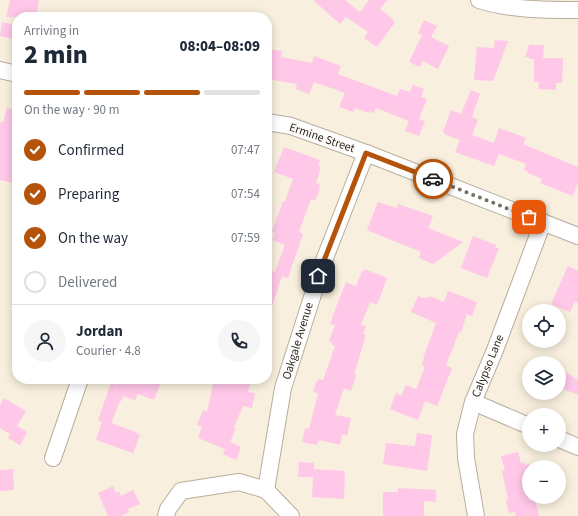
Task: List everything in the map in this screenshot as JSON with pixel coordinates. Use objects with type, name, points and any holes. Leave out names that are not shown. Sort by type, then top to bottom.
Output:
[{"type":"street","points":[[479,0],[494,5],[545,5],[578,10]]},
{"type":"street","points":[[0,70],[12,73]]},
{"type":"street","name":"Ermine Street","points":[[272,123],[291,126],[366,153],[578,236]]},
{"type":"street","name":"Oakgale Avenue","points":[[266,490],[283,388],[323,263],[366,153]]},
{"type":"street","name":"Calypso Lane","points":[[476,516],[466,458],[465,434],[473,402],[495,350],[543,222]]},
{"type":"street","points":[[54,458],[78,384]]},
{"type":"street","points":[[473,402],[522,423]]},
{"type":"street","points":[[566,442],[578,447]]},
{"type":"street","points":[[166,516],[168,509],[181,491],[239,482],[266,490],[291,516]]},
{"type":"building","points":[[10,0],[39,0],[37,12],[12,12],[12,17],[6,17]]},
{"type":"building","points":[[313,0],[345,0],[360,12],[369,0],[387,0],[380,9],[395,22],[377,47],[364,38],[368,32],[346,17],[340,24]]},
{"type":"building","points":[[424,20],[437,26],[431,37],[449,46],[438,69],[423,61],[420,67],[409,62],[422,35],[418,33]]},
{"type":"building","points":[[2,22],[12,24],[12,39],[0,36]]},
{"type":"building","points":[[495,40],[508,41],[493,81],[474,80],[477,47],[494,48]]},
{"type":"building","points":[[529,45],[544,45],[543,58],[563,58],[562,83],[556,83],[556,90],[538,89],[539,82],[534,82],[534,59],[525,57]]},
{"type":"building","points":[[272,50],[282,51],[281,57],[312,63],[314,56],[341,66],[338,74],[397,96],[400,89],[410,92],[413,85],[424,89],[421,97],[427,99],[419,119],[425,121],[419,136],[405,131],[409,121],[376,108],[374,113],[370,111],[369,113],[355,108],[353,112],[339,107],[345,93],[314,82],[309,94],[296,89],[297,84],[272,80]]},
{"type":"building","points":[[471,90],[480,94],[472,117],[478,120],[472,135],[494,143],[499,128],[526,138],[523,144],[578,167],[578,182],[573,196],[540,183],[542,179],[524,170],[526,164],[499,154],[494,166],[455,152],[460,140],[444,134],[445,133],[443,132],[451,110],[461,114]]},
{"type":"building","points":[[7,108],[12,109],[12,183],[0,180],[0,122],[3,122]]},
{"type":"building","points":[[284,147],[320,160],[318,166],[321,167],[316,183],[320,184],[320,188],[315,201],[311,199],[299,232],[303,234],[288,278],[282,276],[272,306],[272,271],[275,272],[285,245],[272,240],[275,233],[272,232],[293,179],[274,172]]},
{"type":"building","points":[[378,202],[397,208],[398,204],[433,216],[428,228],[463,242],[433,264],[419,258],[421,252],[367,230]]},
{"type":"building","points":[[473,236],[496,245],[495,247],[499,248],[487,278],[461,268]]},
{"type":"building","points":[[568,266],[578,271],[578,303],[575,301],[570,312],[566,310],[566,304],[551,304]]},
{"type":"building","points":[[365,269],[387,278],[377,305],[370,302],[361,325],[366,326],[363,334],[366,335],[354,374],[356,375],[351,391],[344,388],[335,415],[351,418],[347,436],[342,434],[340,445],[319,440],[317,445],[302,442],[305,428],[309,429],[318,394],[313,391],[318,379],[323,380],[335,346],[329,341],[335,325],[330,324],[335,310],[346,282],[356,286],[362,271]]},
{"type":"building","points":[[448,291],[477,302],[472,316],[467,314],[461,332],[459,332],[446,365],[452,368],[437,406],[425,401],[418,420],[390,409],[396,393],[401,396],[406,385],[416,389],[425,367],[422,365],[423,358],[436,323],[411,312],[418,296],[428,298],[430,296],[444,302]]},
{"type":"building","points":[[566,372],[578,380],[578,395],[566,390]]},
{"type":"building","points":[[111,384],[160,384],[154,400],[138,394],[135,400],[123,396],[111,423],[136,432],[140,435],[133,453],[96,440],[102,422],[98,420]]},
{"type":"building","points":[[213,384],[250,384],[248,392],[255,393],[252,408],[243,406],[234,427],[236,428],[230,442],[241,447],[236,460],[223,454],[225,449],[198,438],[202,427],[197,425],[203,410],[207,412]]},
{"type":"building","points":[[4,398],[26,411],[17,426],[27,432],[20,445],[8,438],[10,434],[0,428],[0,405]]},
{"type":"building","points":[[417,433],[432,435],[427,471],[383,464],[386,443],[415,446]]},
{"type":"building","points":[[518,452],[522,463],[522,504],[536,504],[539,516],[516,516],[515,512],[509,513],[506,500],[508,499],[502,471],[505,470],[501,456]]},
{"type":"building","points":[[299,462],[314,463],[314,469],[345,471],[344,499],[312,497],[313,477],[298,477]]},
{"type":"building","points":[[13,469],[14,490],[0,491],[0,470]]},
{"type":"building","points":[[113,486],[116,493],[119,491],[121,496],[133,490],[140,504],[128,509],[129,512],[121,516],[108,516],[98,493]]},
{"type":"building","points":[[398,488],[436,490],[436,502],[424,501],[424,516],[383,516],[383,492],[398,492]]},
{"type":"way so far","points":[[433,179],[529,217]]},
{"type":"route","points":[[318,276],[366,153],[433,179]]}]
